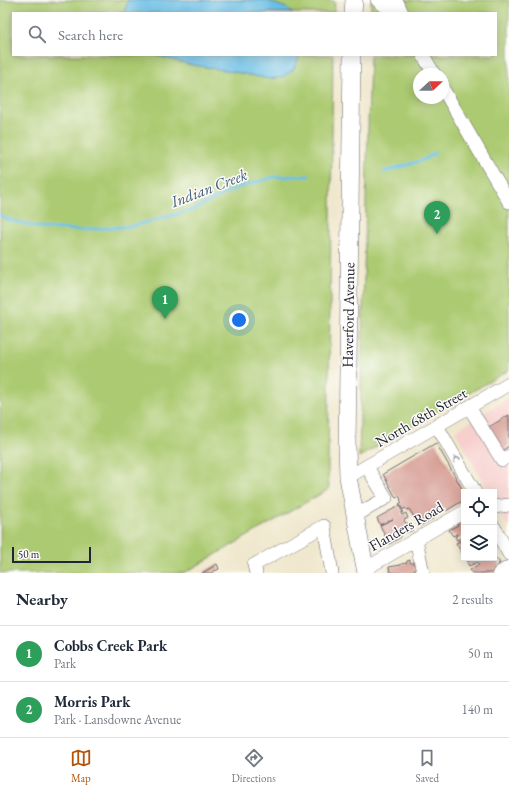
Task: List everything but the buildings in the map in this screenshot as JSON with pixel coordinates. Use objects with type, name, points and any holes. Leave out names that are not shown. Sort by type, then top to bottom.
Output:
[{"type":"main road","points":[[353,12],[354,0]]},
{"type":"main road","points":[[394,0],[400,12]]},
{"type":"main road","name":"Haverford Avenue","points":[[352,56],[347,447],[348,477],[365,571]]},
{"type":"street","points":[[377,0],[393,12]]},
{"type":"street","points":[[424,56],[431,68]]},
{"type":"street","points":[[449,99],[509,202]]},
{"type":"street","name":"North 68th Street","points":[[348,477],[509,384]]},
{"type":"street","points":[[469,407],[502,460],[509,456]]},
{"type":"street","points":[[438,426],[472,489]]},
{"type":"street","points":[[355,516],[386,498],[367,466]]},
{"type":"street","points":[[497,507],[509,505]]},
{"type":"street","name":"Flanders Road","points":[[365,571],[416,539],[461,514]]},
{"type":"street","points":[[256,573],[254,565],[324,526],[332,573]]},
{"type":"street","points":[[497,532],[509,554]]},
{"type":"street","points":[[416,539],[422,573]]},
{"type":"street","points":[[499,573],[509,567]]},
{"type":"shaded area","points":[[509,398],[509,529],[497,507],[497,489],[487,489],[455,431]]},
{"type":"green space","points":[[0,0],[330,0],[335,2],[334,12],[12,12],[12,56],[333,56],[329,489],[184,573],[0,573]]},
{"type":"green space","points":[[371,0],[509,0],[509,370],[359,457],[370,56],[497,56],[497,12],[371,12]]},
{"type":"water","points":[[128,0],[265,0],[289,9],[291,12],[124,12]]},
{"type":"water","points":[[159,56],[299,56],[294,69],[283,77],[269,79],[187,64]]},
{"type":"waterway","points":[[384,172],[423,160],[435,153]]},
{"type":"waterway","name":"Indian Creek","points":[[0,215],[6,219],[41,228],[81,230],[133,226],[192,210],[237,188],[274,177],[309,176]]},
{"type":"place","name":"Morris Park","points":[[437,234]]},
{"type":"place","name":"Cobbs Creek Park","points":[[165,319]]}]
